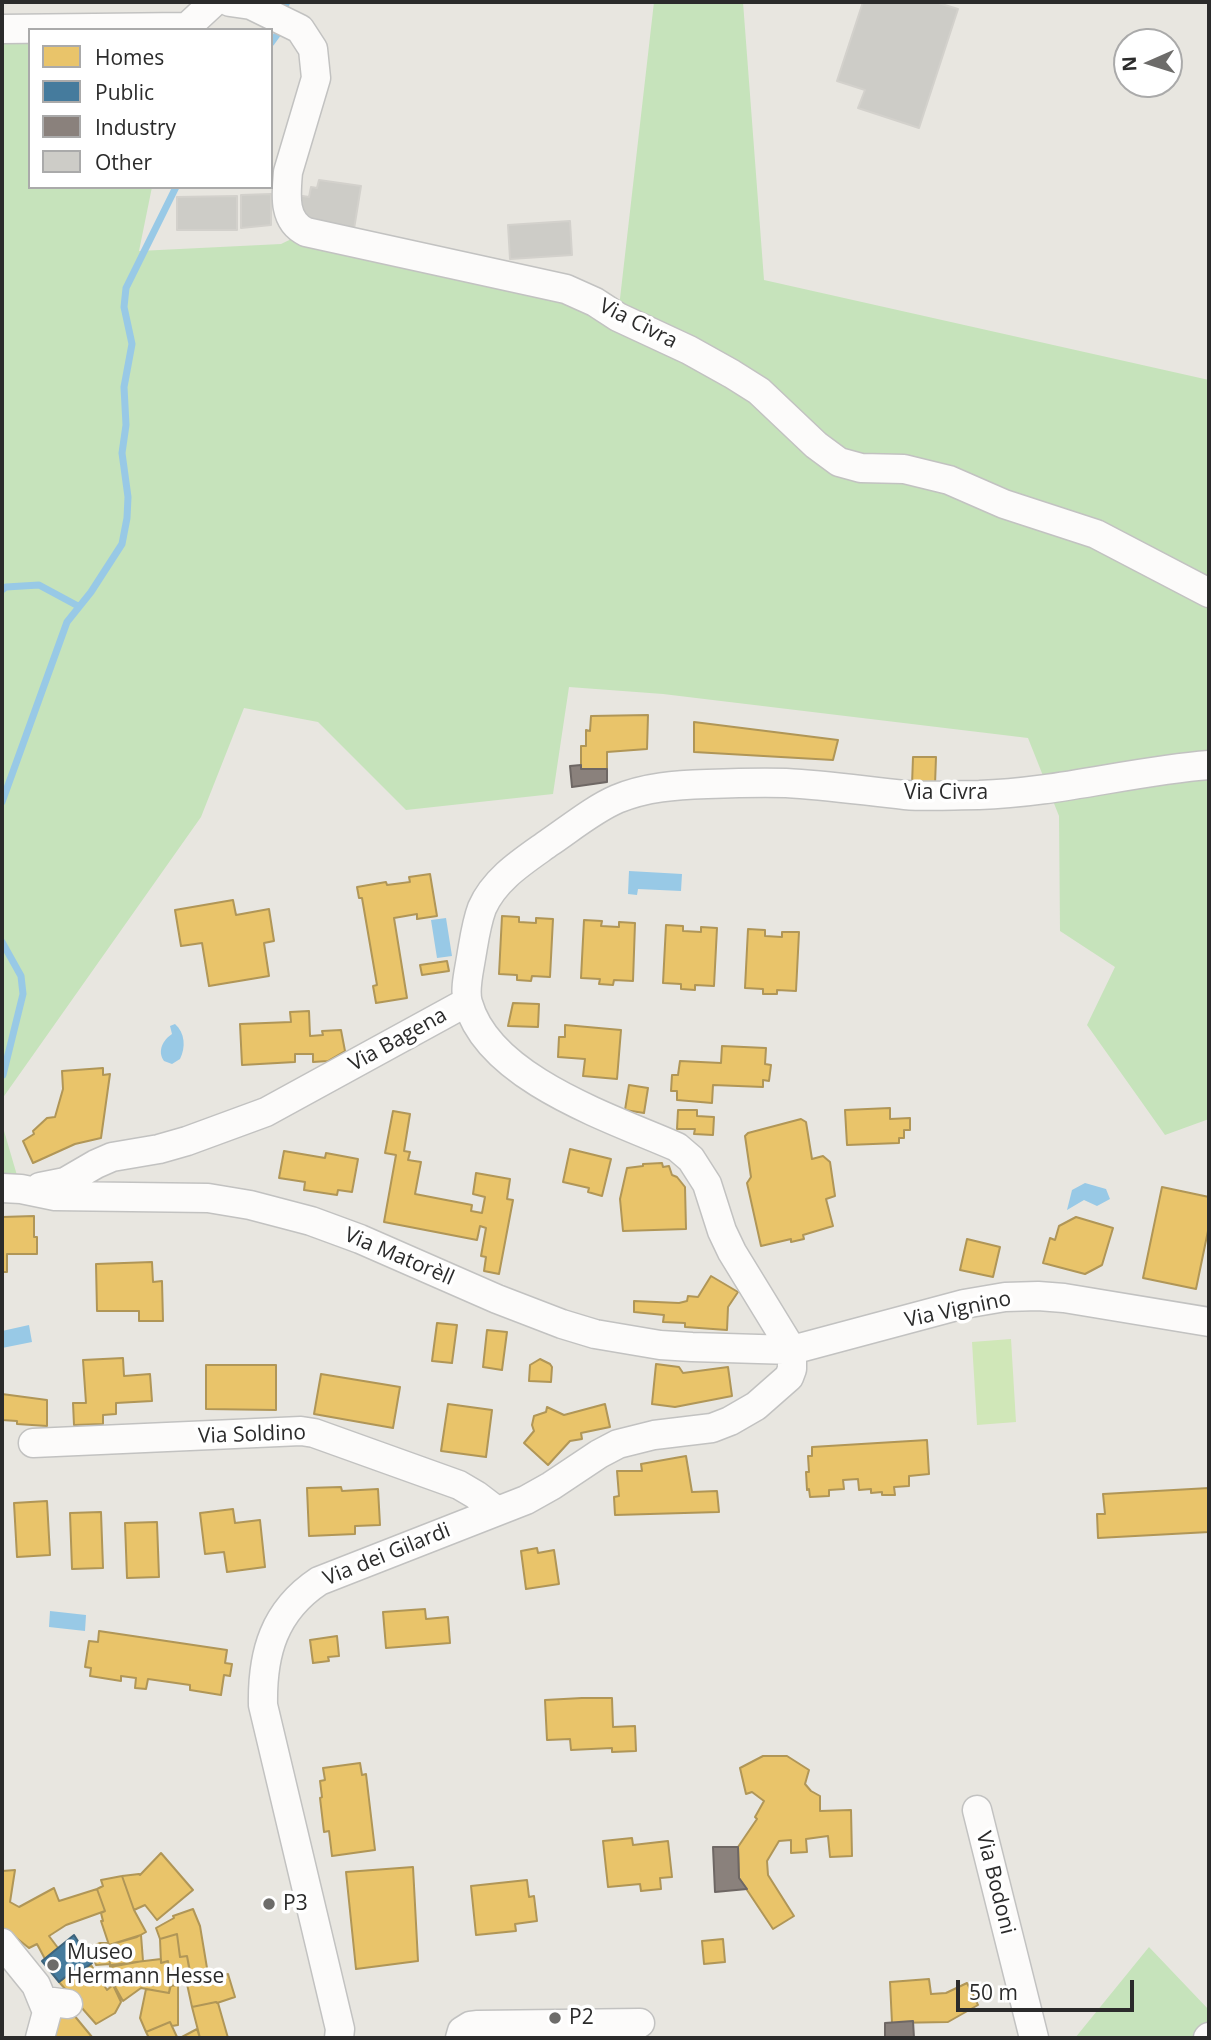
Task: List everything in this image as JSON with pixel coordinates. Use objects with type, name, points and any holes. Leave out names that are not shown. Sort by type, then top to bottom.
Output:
[{"type":"street","points":[[94,28],[187,27],[214,2]]},
{"type":"street","name":"Via Civra","points":[[230,2],[251,5],[300,29],[313,49],[316,78],[288,172],[289,213],[297,228],[573,292],[618,317],[690,350],[759,391],[816,445],[839,462],[860,468],[919,472],[949,480],[1004,504],[1096,534],[1209,593]]},
{"type":"street","points":[[2,29],[28,29]]},
{"type":"street","name":"Via Civra","points":[[467,1002],[469,968],[477,923],[492,891],[526,859],[584,819],[615,800],[639,792],[677,785],[786,783],[908,795],[983,794],[1045,790],[1180,767],[1209,765]]},
{"type":"street","name":"Via Bagena","points":[[11,1188],[65,1182],[107,1160],[187,1141],[265,1112],[467,1002],[477,1023],[508,1063],[569,1100],[677,1147],[691,1159],[707,1184],[722,1231],[732,1252],[792,1350]]},
{"type":"street","points":[[106,1196],[102,1175],[107,1160]]},
{"type":"street","name":"Via Matorèll","points":[[11,1188],[55,1196],[208,1198],[250,1205],[311,1221],[360,1239],[533,1314],[595,1334],[692,1347],[792,1350]]},
{"type":"street","name":"Via Vignino","points":[[792,1350],[964,1304],[1005,1297],[1064,1298],[1209,1322]]},
{"type":"street","name":"Via dei Gilardi","points":[[340,2038],[263,1705],[265,1661],[279,1622],[306,1590],[319,1581],[538,1494],[618,1444],[654,1435],[712,1428],[730,1420],[755,1406],[789,1377],[792,1370],[792,1350]]},
{"type":"street","name":"Via Soldino","points":[[33,1443],[301,1431],[314,1433],[459,1485],[496,1511]]},
{"type":"street","name":"Via Bodoni","points":[[976,1810],[1034,2038]]},
{"type":"street","points":[[2,1943],[36,1985],[51,2018]]},
{"type":"street","points":[[460,2038],[462,2031],[478,2025],[640,2023]]},
{"type":"green space","points":[[654,2],[743,2],[764,280],[1209,380],[1209,1119],[1165,1135],[1087,1025],[1115,967],[1060,931],[1059,816],[1028,738],[663,694],[569,687],[553,794],[406,810],[318,722],[244,708],[201,817],[2,1099],[2,29],[28,30],[28,189],[152,189],[139,251],[281,244],[306,232],[618,316]]},
{"type":"green space","points":[[2,1124],[21,1189],[2,1188]]},
{"type":"green space","points":[[1011,1339],[1016,1422],[977,1425],[972,1342]]},
{"type":"green space","points":[[1149,1947],[1209,2010],[1209,2037],[1075,2038]]},
{"type":"water","points":[[629,871],[682,874],[681,891],[638,889],[637,895],[628,894]]},
{"type":"water","points":[[446,918],[452,956],[437,958],[431,920]]},
{"type":"water","points":[[175,1024],[183,1036],[184,1045],[180,1059],[172,1064],[164,1061],[161,1050],[166,1039],[172,1034],[170,1026]]},
{"type":"water","points":[[1085,1183],[1106,1189],[1110,1199],[1097,1206],[1084,1200],[1067,1210],[1072,1190]]},
{"type":"water","points":[[29,1325],[32,1342],[2,1348],[2,1331]]},
{"type":"water","points":[[50,1611],[86,1615],[85,1631],[49,1627]]},
{"type":"building: Homes","points":[[648,715],[647,749],[607,752],[607,769],[581,769],[581,746],[586,746],[586,730],[590,731],[591,716]]},
{"type":"building: Homes","points":[[694,722],[838,740],[833,760],[694,752]]},
{"type":"building: Homes","points":[[913,757],[936,757],[935,785],[912,785]]},
{"type":"building: Homes","points":[[430,874],[437,916],[417,919],[417,914],[394,918],[407,998],[376,1003],[373,986],[377,985],[362,898],[359,898],[357,887],[386,882],[387,885],[410,882],[409,877]]},
{"type":"building: Homes","points":[[233,900],[236,915],[269,909],[274,941],[264,943],[269,976],[209,986],[202,943],[181,946],[175,910]]},
{"type":"building: Homes","points":[[502,916],[519,917],[519,922],[536,923],[536,918],[553,919],[550,977],[532,976],[531,981],[517,980],[517,975],[499,974]]},
{"type":"building: Homes","points":[[584,920],[602,921],[601,926],[619,927],[619,922],[635,923],[633,981],[614,980],[613,985],[599,984],[600,979],[581,978]]},
{"type":"building: Homes","points":[[666,925],[683,926],[683,931],[701,932],[701,927],[717,928],[714,986],[695,985],[695,990],[681,989],[681,984],[663,983]]},
{"type":"building: Homes","points":[[748,929],[765,930],[765,936],[782,937],[782,932],[799,932],[796,991],[777,990],[777,994],[763,994],[763,989],[745,988]]},
{"type":"building: Homes","points":[[447,961],[449,971],[422,975],[420,965]]},
{"type":"building: Homes","points":[[513,1003],[539,1004],[538,1027],[508,1026]]},
{"type":"building: Homes","points":[[309,1011],[310,1036],[323,1035],[322,1031],[341,1030],[345,1051],[328,1061],[313,1062],[313,1054],[295,1054],[295,1062],[242,1065],[240,1024],[291,1022],[290,1012]]},
{"type":"building: Homes","points":[[565,1025],[621,1030],[617,1079],[583,1076],[585,1059],[558,1057],[559,1037],[565,1037]]},
{"type":"building: Homes","points":[[722,1046],[766,1048],[765,1064],[771,1065],[769,1081],[763,1080],[763,1087],[713,1085],[712,1103],[677,1100],[677,1091],[671,1091],[672,1075],[678,1075],[680,1061],[721,1063]]},
{"type":"building: Homes","points":[[103,1068],[103,1075],[110,1074],[101,1138],[75,1144],[33,1163],[23,1141],[34,1134],[33,1131],[47,1118],[55,1117],[63,1089],[62,1071]]},
{"type":"building: Homes","points":[[629,1085],[648,1088],[644,1113],[625,1110]]},
{"type":"building: Homes","points":[[890,1108],[890,1119],[910,1118],[910,1130],[904,1130],[904,1138],[899,1138],[899,1143],[847,1145],[845,1110]]},
{"type":"building: Homes","points":[[678,1110],[697,1110],[697,1116],[714,1117],[713,1135],[694,1134],[695,1129],[677,1129]]},
{"type":"building: Homes","points":[[393,1111],[410,1114],[404,1151],[410,1152],[408,1160],[421,1162],[415,1194],[472,1205],[471,1211],[482,1213],[485,1197],[473,1194],[476,1173],[510,1179],[507,1199],[513,1200],[499,1274],[484,1271],[486,1257],[481,1256],[486,1228],[480,1226],[477,1240],[384,1222],[396,1155],[385,1153]]},
{"type":"building: Homes","points":[[801,1119],[806,1122],[812,1159],[823,1156],[830,1162],[835,1196],[826,1199],[833,1226],[803,1235],[804,1239],[761,1246],[747,1183],[751,1177],[745,1136]]},
{"type":"building: Homes","points":[[570,1149],[611,1159],[602,1196],[588,1192],[589,1188],[563,1182]]},
{"type":"building: Homes","points":[[284,1151],[325,1158],[326,1153],[358,1159],[352,1192],[338,1190],[337,1195],[304,1190],[305,1182],[279,1178]]},
{"type":"building: Homes","points":[[662,1163],[663,1167],[669,1166],[672,1175],[685,1187],[686,1229],[623,1231],[620,1199],[627,1168]]},
{"type":"building: Homes","points":[[1162,1187],[1209,1197],[1209,1226],[1196,1289],[1143,1278]]},
{"type":"building: Homes","points":[[34,1216],[37,1254],[7,1254],[7,1272],[2,1272],[2,1217]]},
{"type":"building: Homes","points":[[1076,1217],[1113,1228],[1102,1265],[1085,1274],[1043,1263],[1050,1238],[1055,1240],[1059,1226]]},
{"type":"building: Homes","points":[[967,1239],[1000,1247],[993,1277],[960,1270]]},
{"type":"building: Homes","points":[[152,1262],[153,1282],[162,1281],[163,1321],[139,1321],[139,1311],[97,1311],[96,1264]]},
{"type":"building: Homes","points":[[711,1276],[738,1292],[728,1307],[727,1330],[685,1327],[685,1323],[663,1322],[664,1315],[634,1312],[634,1301],[679,1303],[687,1301],[688,1296],[698,1297]]},
{"type":"building: Homes","points":[[437,1323],[457,1325],[452,1363],[432,1361]]},
{"type":"building: Homes","points":[[487,1330],[507,1332],[502,1370],[483,1367]]},
{"type":"building: Homes","points":[[123,1358],[124,1376],[150,1374],[152,1401],[116,1403],[116,1414],[103,1415],[103,1424],[74,1425],[73,1403],[86,1403],[83,1360]]},
{"type":"building: Homes","points":[[540,1359],[552,1367],[551,1382],[529,1381],[530,1365]]},
{"type":"building: Homes","points":[[656,1364],[679,1367],[683,1373],[728,1367],[732,1396],[675,1407],[652,1404]]},
{"type":"building: Homes","points":[[206,1365],[276,1365],[276,1410],[206,1409]]},
{"type":"building: Homes","points":[[321,1374],[400,1387],[393,1428],[314,1414]]},
{"type":"building: Homes","points":[[2,1394],[47,1400],[47,1426],[2,1420]]},
{"type":"building: Homes","points":[[448,1404],[492,1410],[486,1457],[441,1451]]},
{"type":"building: Homes","points":[[605,1404],[610,1427],[581,1433],[582,1439],[570,1441],[548,1465],[524,1443],[534,1431],[534,1416],[546,1412],[547,1407],[564,1415]]},
{"type":"building: Homes","points":[[927,1440],[929,1474],[909,1476],[909,1486],[894,1487],[895,1495],[871,1493],[871,1489],[859,1490],[858,1479],[843,1480],[844,1489],[829,1490],[829,1496],[810,1497],[806,1472],[809,1472],[808,1456],[812,1456],[812,1447]]},
{"type":"building: Homes","points":[[686,1456],[692,1492],[717,1491],[719,1512],[615,1515],[614,1497],[619,1496],[617,1471],[642,1471],[641,1464]]},
{"type":"building: Homes","points":[[341,1487],[342,1491],[378,1489],[380,1525],[355,1526],[355,1534],[309,1536],[307,1488]]},
{"type":"building: Homes","points":[[1209,1488],[1209,1532],[1098,1538],[1097,1514],[1105,1514],[1103,1494]]},
{"type":"building: Homes","points":[[47,1501],[50,1555],[17,1557],[14,1503]]},
{"type":"building: Homes","points":[[233,1509],[235,1523],[260,1520],[265,1567],[227,1572],[224,1552],[205,1554],[200,1513]]},
{"type":"building: Homes","points":[[101,1512],[103,1568],[72,1569],[70,1513]]},
{"type":"building: Homes","points":[[157,1522],[159,1577],[127,1578],[125,1523]]},
{"type":"building: Homes","points":[[537,1548],[538,1553],[554,1550],[559,1584],[526,1589],[521,1551]]},
{"type":"building: Homes","points":[[425,1609],[426,1619],[448,1617],[450,1643],[386,1648],[383,1612]]},
{"type":"building: Homes","points":[[99,1631],[227,1650],[225,1663],[232,1664],[230,1676],[224,1675],[221,1695],[190,1690],[190,1685],[148,1679],[146,1689],[135,1688],[136,1678],[121,1676],[121,1681],[90,1676],[91,1668],[85,1667],[89,1641],[98,1642]]},
{"type":"building: Homes","points":[[337,1636],[339,1656],[328,1657],[329,1661],[313,1663],[310,1640]]},
{"type":"building: Homes","points":[[612,1698],[613,1727],[635,1726],[636,1751],[612,1752],[612,1748],[571,1750],[570,1739],[547,1740],[545,1700]]},
{"type":"building: Homes","points":[[763,1756],[787,1756],[809,1770],[805,1784],[820,1796],[820,1811],[851,1810],[852,1856],[830,1857],[828,1836],[806,1839],[807,1852],[791,1853],[791,1840],[779,1841],[767,1861],[768,1875],[794,1916],[773,1929],[739,1878],[738,1847],[757,1819],[755,1817],[764,1801],[752,1792],[746,1794],[740,1768]]},
{"type":"building: Homes","points":[[360,1763],[362,1775],[366,1774],[375,1850],[332,1856],[329,1831],[324,1832],[320,1798],[320,1781],[325,1780],[323,1768]]},
{"type":"building: Homes","points":[[632,1838],[633,1845],[668,1841],[672,1877],[660,1878],[661,1889],[641,1891],[640,1884],[608,1887],[603,1841]]},
{"type":"building: Homes","points":[[161,1853],[193,1890],[157,1920],[145,1905],[134,1910],[122,1876],[140,1875]]},
{"type":"building: Homes","points":[[413,1867],[418,1961],[356,1969],[346,1872]]},
{"type":"building: Homes","points":[[15,1870],[10,1902],[19,1907],[54,1888],[59,1901],[97,1889],[105,1911],[66,1925],[49,1936],[58,1948],[45,1959],[37,1944],[29,1948],[9,1932],[2,1933],[2,1871]]},
{"type":"building: Homes","points":[[122,1876],[134,1910],[146,1932],[109,1945],[101,1921],[101,1913],[105,1911],[97,1889],[103,1886],[101,1880]]},
{"type":"building: Homes","points":[[527,1880],[529,1897],[534,1896],[537,1921],[515,1924],[516,1931],[476,1935],[471,1886]]},
{"type":"building: Homes","points":[[193,1909],[200,1926],[208,1974],[191,1979],[187,1956],[180,1957],[177,1934],[160,1939],[156,1928],[174,1918],[173,1916]]},
{"type":"building: Homes","points":[[177,1934],[180,1957],[187,1956],[192,1981],[170,1986],[168,1961],[161,1963],[160,1939]]},
{"type":"building: Homes","points":[[141,1935],[143,1961],[110,1967],[109,1945]]},
{"type":"building: Homes","points":[[723,1939],[725,1962],[704,1964],[702,1941]]},
{"type":"building: Homes","points":[[108,1943],[110,1964],[96,1965],[90,1947]]},
{"type":"building: Homes","points":[[161,1959],[161,1963],[168,1961],[171,1985],[169,1993],[141,1988],[123,2001],[114,1985],[111,1965]]},
{"type":"building: Homes","points":[[91,1965],[107,1990],[113,1985],[121,2002],[115,2013],[96,2024],[59,1982],[77,1968],[80,1972]]},
{"type":"building: Homes","points":[[228,1974],[235,1997],[192,2007],[187,1984]]},
{"type":"building: Homes","points":[[929,1979],[931,1994],[946,1993],[967,1983],[978,2005],[948,2022],[892,2023],[890,1982]]},
{"type":"building: Homes","points":[[178,1985],[178,2025],[172,2026],[170,2022],[146,2032],[140,2018],[146,1989],[169,1993],[170,1986]]},
{"type":"building: Homes","points":[[216,2002],[228,2038],[200,2038],[192,2007]]},
{"type":"building: Homes","points":[[73,2014],[92,2037],[51,2038],[60,2017]]},
{"type":"building: Homes","points":[[170,2022],[177,2037],[149,2038],[146,2032]]},
{"type":"building: Homes","points":[[197,2029],[200,2038],[180,2038]]},
{"type":"building: Public","points":[[74,1935],[92,1963],[80,1972],[77,1968],[59,1982],[42,1961]]},
{"type":"building: Industry","points":[[581,765],[581,769],[607,769],[607,782],[572,787],[570,766]]},
{"type":"building: Industry","points":[[713,1847],[738,1847],[739,1878],[747,1889],[715,1892]]},
{"type":"building: Industry","points":[[913,2021],[914,2038],[885,2038],[885,2023]]},
{"type":"building: Other","points":[[863,2],[935,2],[958,9],[919,128],[858,108],[865,90],[837,81]]},
{"type":"building: Other","points":[[319,180],[361,186],[354,229],[301,221],[296,195],[309,197],[311,187],[317,188]]},
{"type":"building: Other","points":[[271,194],[271,225],[241,228],[241,195]]},
{"type":"building: Other","points":[[237,196],[237,230],[177,230],[177,197]]},
{"type":"building: Other","points":[[570,221],[572,255],[510,259],[508,225]]},
{"type":"waterway","points":[[273,40],[279,32]]},
{"type":"waterway","points":[[2,802],[67,622],[91,592],[122,544],[128,497],[122,453],[126,425],[124,387],[132,344],[124,307],[126,288],[175,189]]},
{"type":"waterway","points":[[2,590],[6,587],[39,585],[78,606]]},
{"type":"waterway","points":[[2,942],[21,976],[23,994],[3,1075]]},
{"type":"place","name":"P3","points":[[269,1904]]},
{"type":"place","name":"Museo Hermann Hesse","points":[[53,1965]]},
{"type":"place","name":"P2","points":[[555,2018]]}]
